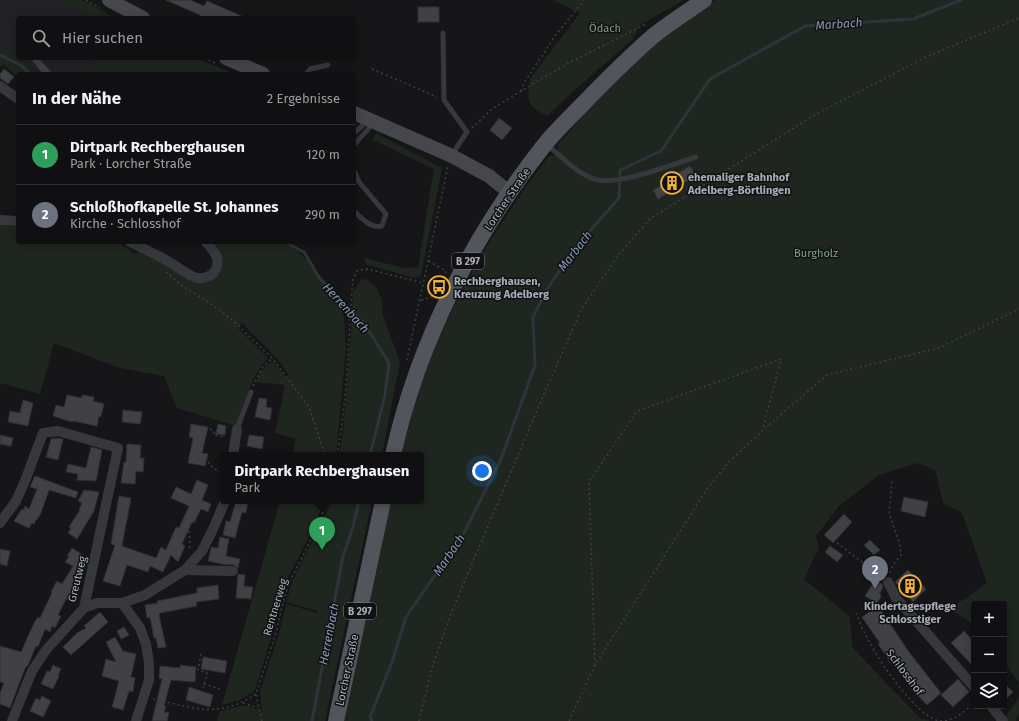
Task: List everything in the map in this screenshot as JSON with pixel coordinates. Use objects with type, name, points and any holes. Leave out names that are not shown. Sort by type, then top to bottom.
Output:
[{"type":"main road","points":[[109,0],[139,16]]},
{"type":"main road","name":"Lorcher Straße","points":[[394,452],[416,374],[450,294],[481,236],[510,193],[546,144],[600,85],[654,36],[704,0]]},
{"type":"main road","points":[[231,60],[258,72]]},
{"type":"main road","points":[[364,118],[450,161],[489,176],[510,193]]},
{"type":"main road","name":"Lorcher Straße","points":[[336,721],[382,504]]},
{"type":"street","points":[[0,86],[16,98]]},
{"type":"street","points":[[0,220],[16,221]]},
{"type":"street","points":[[134,244],[200,279],[211,275],[217,266],[218,261],[216,254],[208,244]]},
{"type":"street","name":"Greutweg","points":[[0,523],[16,501],[26,481],[43,433],[58,431],[118,448],[84,608],[46,650],[32,671],[12,721]]},
{"type":"street","points":[[233,452],[236,434]]},
{"type":"street","points":[[84,608],[97,603],[122,604],[145,595],[185,570],[202,551],[224,504]]},
{"type":"street","points":[[185,570],[233,571]]},
{"type":"street","points":[[888,582],[896,598],[971,684]]},
{"type":"street","points":[[122,604],[140,628],[146,644],[149,663],[149,680],[136,721]]},
{"type":"street","points":[[993,709],[1003,721]]},
{"type":"lane","points":[[443,33],[444,100],[467,132],[456,146],[450,161]]},
{"type":"lane","points":[[308,72],[310,69],[328,65]]},
{"type":"lane","points":[[356,131],[362,126],[364,118]]},
{"type":"lane","points":[[356,141],[370,129],[364,118]]},
{"type":"lane","points":[[546,144],[584,175],[595,180],[606,181],[630,177],[696,157]]},
{"type":"lane","points":[[356,175],[359,182],[386,214],[382,226],[378,227],[368,224],[356,214]]},
{"type":"lane","points":[[236,434],[251,392]]},
{"type":"path","points":[[521,91],[524,83],[555,36],[584,0]]},
{"type":"path","points":[[419,721],[432,664],[452,611],[544,394],[581,310],[619,254],[651,218],[816,114],[926,57],[1019,18]]},
{"type":"path","points":[[467,132],[492,109],[521,91],[567,64],[648,23]]},
{"type":"path","points":[[372,69],[444,100]]},
{"type":"path","points":[[338,452],[342,433],[353,279],[358,270],[368,269],[424,283],[450,161]]},
{"type":"path","points":[[429,261],[446,271],[443,278]]},
{"type":"path","points":[[161,269],[184,287],[207,301],[230,318],[272,358],[309,407],[324,452]]},
{"type":"path","points":[[420,300],[435,296]]},
{"type":"path","points":[[569,721],[595,665],[707,489],[729,462],[763,430],[827,375],[940,348],[1019,309]]},
{"type":"path","points":[[251,392],[262,368],[272,358]]},
{"type":"path","points":[[595,665],[589,482],[637,411],[781,359],[763,430]]},
{"type":"path","points":[[210,429],[214,431],[214,435],[236,434]]},
{"type":"path","points":[[208,462],[213,468],[220,472]]},
{"type":"path","points":[[888,582],[888,577],[893,565],[901,555],[900,545],[889,512],[892,481]]},
{"type":"path","name":"Rentnerweg","points":[[256,694],[276,633],[283,602],[290,581],[319,522],[325,504]]},
{"type":"path","points":[[180,526],[189,530],[190,548],[202,551]]},
{"type":"path","points":[[837,543],[888,582]]},
{"type":"path","name":"Schlosshof","points":[[856,613],[870,644],[899,686],[918,708],[929,716],[940,721],[950,720],[960,716],[971,706]]},
{"type":"path","points":[[201,654],[198,670],[207,673],[203,688]]},
{"type":"path","points":[[204,684],[220,689]]},
{"type":"path","points":[[144,696],[194,708],[212,710],[228,708],[243,703],[256,694],[262,721]]},
{"type":"path","points":[[243,703],[259,708]]},
{"type":"shaded area","points":[[0,0],[63,0],[88,16],[16,16],[16,53],[11,48],[0,49]]},
{"type":"shaded area","points":[[23,60],[97,60],[88,72],[35,72]]},
{"type":"green space","points":[[63,0],[83,0],[111,16],[88,16]]},
{"type":"green space","name":"Ödach","points":[[553,0],[684,0],[640,25],[632,40],[547,116],[532,107],[528,97],[530,79],[580,13]]},
{"type":"green space","name":"Burgholz","points":[[715,0],[1019,0],[1019,683],[1007,665],[1007,601],[971,601],[971,623],[950,609],[987,583],[962,513],[943,503],[935,470],[918,463],[879,475],[840,505],[816,536],[819,548],[804,579],[850,617],[852,647],[920,718],[930,721],[344,721],[388,504],[424,504],[424,452],[401,452],[412,407],[428,362],[462,291],[484,251],[521,194],[549,156],[555,155],[584,178],[596,182],[597,178],[585,173],[559,153],[557,146],[600,95],[638,57]]},
{"type":"green space","points":[[11,48],[16,53],[16,60],[23,60],[35,72],[16,72],[16,75],[3,64],[0,67],[0,49]]},
{"type":"green space","points":[[97,60],[201,60],[229,72],[88,72]]},
{"type":"green space","points":[[376,133],[442,168],[421,276],[415,278],[365,264],[365,258],[404,268],[418,267],[434,169],[373,140]]},
{"type":"green space","points":[[0,225],[16,226],[16,244],[120,244],[136,254],[140,250],[190,278],[216,272],[209,244],[292,244],[336,293],[344,316],[346,349],[336,452],[293,452],[296,439],[275,433],[285,385],[256,382],[264,368],[273,362],[287,379],[289,375],[278,359],[242,323],[238,328],[268,358],[262,365],[253,381],[236,426],[177,408],[164,376],[120,368],[54,343],[40,394],[0,383]]},
{"type":"green space","points":[[362,278],[375,285],[382,300],[382,313],[400,362],[383,452],[340,452],[343,433],[353,292]]},
{"type":"green space","points":[[279,504],[323,504],[314,527],[287,579],[255,690],[240,700],[222,705]]},
{"type":"green space","points":[[329,504],[371,504],[325,721],[217,721],[220,711],[240,706],[249,706],[262,712],[260,691],[279,634],[286,604],[317,613],[318,611],[286,602],[293,580],[326,514]]},
{"type":"green space","points":[[1019,698],[1019,714],[1016,721],[1008,721],[1005,717]]},
{"type":"building","points":[[166,0],[190,0],[204,6],[207,1],[241,16],[200,16]]},
{"type":"building","points":[[418,7],[439,7],[439,22],[418,22]]},
{"type":"building","points":[[32,60],[41,60],[51,72],[41,72]]},
{"type":"building","points":[[4,69],[14,77],[8,84],[0,78],[0,74]]},
{"type":"building","points":[[499,118],[512,128],[502,140],[490,130]]},
{"type":"building","name":"ehemaliger Bahnhof Adelberg-Börtlingen","points":[[690,166],[696,176],[658,199],[653,190],[662,185],[659,181],[666,176],[668,179]]},
{"type":"building","points":[[67,395],[82,398],[82,395],[94,397],[93,401],[104,404],[97,426],[72,422],[53,416],[56,405],[64,407]]},
{"type":"building","points":[[259,398],[267,399],[266,407],[272,408],[270,420],[255,417]]},
{"type":"building","points":[[23,400],[33,403],[28,426],[8,422],[10,411],[20,413]]},
{"type":"building","points":[[123,410],[142,412],[140,424],[122,422]]},
{"type":"building","points":[[191,424],[208,427],[202,453],[208,454],[205,466],[188,463],[193,438],[189,437]]},
{"type":"building","points":[[218,424],[226,426],[225,435],[216,434]]},
{"type":"building","points":[[0,435],[13,438],[11,446],[0,444]]},
{"type":"building","points":[[249,435],[264,437],[262,449],[247,446]]},
{"type":"building","points":[[51,439],[63,439],[58,460],[46,457]]},
{"type":"building","points":[[127,444],[141,445],[140,458],[144,458],[143,472],[136,471],[135,484],[121,483],[124,462],[126,462]]},
{"type":"building","points":[[91,447],[102,450],[96,481],[77,480],[78,474],[66,472],[68,464],[86,468]]},
{"type":"building","points":[[35,476],[78,492],[76,498],[49,490],[41,513],[34,524],[32,523],[29,528],[14,521],[22,509],[24,510],[25,506],[29,509],[37,489],[30,487]]},
{"type":"building","points":[[197,480],[208,485],[202,500],[211,504],[208,512],[201,509],[194,523],[192,522],[182,544],[185,546],[178,562],[171,555],[163,572],[150,566],[148,572],[127,565],[120,586],[103,581],[115,545],[111,544],[119,496],[131,498],[122,546],[156,558],[161,547],[166,550],[176,527],[179,528],[189,506],[171,498],[176,487],[191,494]]},
{"type":"building","points":[[84,490],[99,492],[94,511],[77,539],[68,533],[71,528],[69,527],[80,510],[79,509],[82,503],[78,501]]},
{"type":"building","points":[[904,497],[928,502],[925,517],[901,511]]},
{"type":"building","points":[[235,504],[248,504],[246,513],[242,512],[235,538],[223,535],[226,521],[230,522]]},
{"type":"building","points":[[844,514],[852,522],[833,543],[824,535]]},
{"type":"building","points":[[220,537],[229,539],[226,556],[240,559],[238,568],[234,565],[208,561],[211,547],[218,548]]},
{"type":"building","points":[[870,540],[880,550],[874,555],[864,545]]},
{"type":"building","points":[[830,546],[843,555],[837,562],[825,552]]},
{"type":"building","points":[[72,548],[83,555],[78,563],[84,567],[75,586],[78,588],[70,601],[66,599],[58,615],[61,616],[55,628],[52,626],[50,632],[45,629],[38,647],[36,646],[28,665],[25,668],[10,708],[0,704],[0,693],[4,683],[0,682],[0,646],[21,652],[34,623],[38,617],[40,618],[57,581],[62,584],[73,566],[65,562],[69,557],[67,556]]},
{"type":"building","points":[[0,549],[10,551],[7,566],[0,564]]},
{"type":"building","name":"Kindertagespflege Schlosstiger","points":[[908,570],[926,589],[913,602],[895,582]]},
{"type":"building","points":[[238,574],[245,575],[244,586],[253,587],[251,599],[236,598]]},
{"type":"building","points":[[875,580],[882,584],[883,587],[880,593],[881,597],[877,603],[865,596]]},
{"type":"building","points":[[218,585],[219,599],[196,602],[197,606],[160,613],[159,615],[166,647],[158,648],[156,638],[154,638],[150,617],[147,618],[145,605],[197,593],[197,588]]},
{"type":"building","points":[[878,606],[909,652],[941,693],[927,705],[911,688],[894,663],[892,664],[862,617]]},
{"type":"building","points":[[100,612],[108,622],[71,655],[63,647],[77,633],[86,628],[84,626]]},
{"type":"building","points":[[124,627],[129,635],[121,639],[117,631]]},
{"type":"building","points":[[964,631],[971,639],[971,664],[951,643]]},
{"type":"building","points":[[115,637],[123,651],[136,654],[131,677],[135,678],[133,692],[129,691],[123,710],[112,707],[119,681],[102,676],[106,659],[116,662],[106,642]]},
{"type":"building","points":[[203,657],[227,661],[225,673],[201,669]]},
{"type":"building","points":[[53,665],[61,669],[53,689],[41,684],[47,671],[50,672]]},
{"type":"building","points":[[180,665],[196,667],[195,682],[171,680],[164,706],[166,706],[164,712],[169,713],[167,721],[152,721],[162,679],[159,678],[160,666],[180,668]]},
{"type":"building","points":[[958,679],[969,692],[953,707],[941,695]]},
{"type":"building","points":[[1007,686],[1013,692],[1007,698]]},
{"type":"building","points":[[189,687],[213,695],[210,707],[186,700]]},
{"type":"building","points":[[42,696],[51,701],[43,717],[30,711],[36,698],[40,700]]},
{"type":"waterway","name":"Marbach","points":[[372,721],[370,717],[392,662],[406,617],[464,533],[501,459],[535,365],[533,317],[547,289],[576,247],[619,198],[620,170],[661,151],[710,79],[805,26],[913,19],[961,0]]},
{"type":"waterway","name":"Herrenbach","points":[[0,55],[21,65],[28,72]]},
{"type":"waterway","name":"Herrenbach","points":[[289,244],[304,252],[320,279],[363,322],[389,363],[385,395],[371,452]]},
{"type":"waterway","name":"Herrenbach","points":[[312,721],[343,556],[353,527],[358,504]]},
{"type":"place","name":"ehemaliger Bahnhof Adelberg-Börtlingen","points":[[672,183]]},
{"type":"place","name":"Rechberghausen, Kreuzung Adelberg","points":[[439,287]]},
{"type":"place","name":"Dirtpark Rechberghausen","points":[[322,550]]},
{"type":"place","name":"Kindertagespflege Schlosstiger","points":[[910,586]]},
{"type":"place","name":"Schloßhofkapelle St. Johannes","points":[[875,589]]}]
